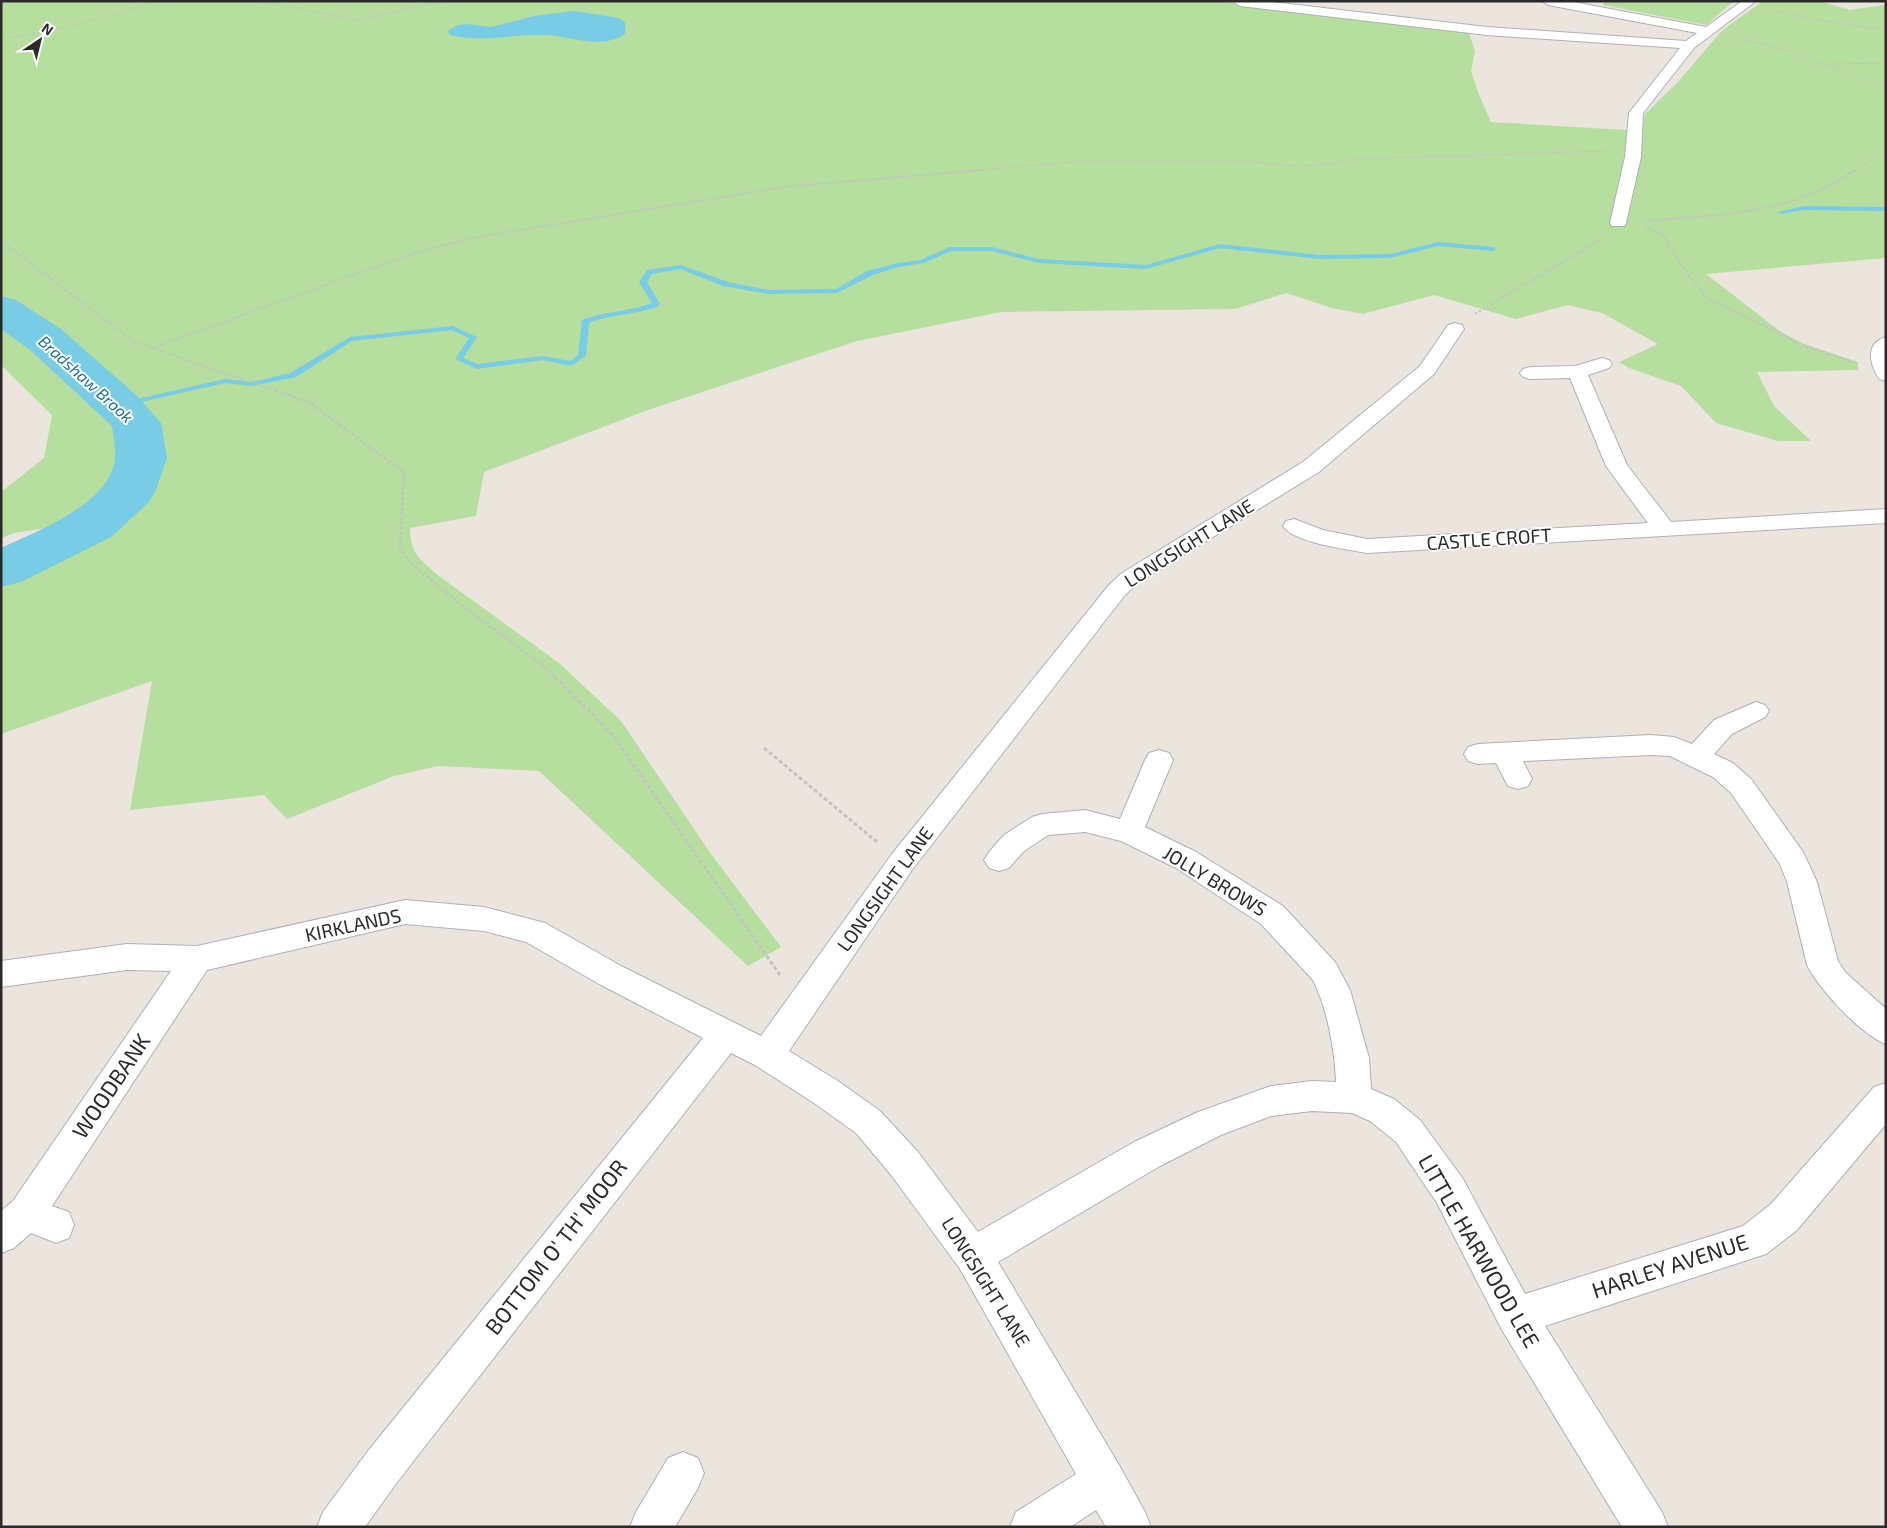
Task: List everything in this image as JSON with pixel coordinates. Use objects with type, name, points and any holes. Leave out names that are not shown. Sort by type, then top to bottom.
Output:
[{"type":"street","points":[[1548,1],[1706,31]]},
{"type":"street","points":[[1240,2],[1487,31],[1689,45]]},
{"type":"street","points":[[1618,220],[1633,150],[1636,113],[1689,45],[1746,3]]},
{"type":"street","name":"LONGSIGHT LANE","points":[[1130,1527],[973,1256],[906,1164],[868,1122],[826,1092],[767,1055],[902,862],[1117,590],[1130,578],[1311,467],[1427,370],[1455,330]]},
{"type":"street","points":[[1883,370],[1880,355],[1886,343]]},
{"type":"street","points":[[1530,373],[1577,372],[1602,364]]},
{"type":"street","points":[[1577,372],[1617,466],[1663,527]]},
{"type":"street","name":"CASTLE CROFT","points":[[1294,526],[1312,541],[1367,546],[1663,527],[1886,516]]},
{"type":"street","points":[[1696,756],[1723,727],[1756,711]]},
{"type":"street","points":[[1518,778],[1491,753],[1651,745],[1674,747],[1723,770],[1740,786],[1793,860],[1802,882],[1823,965],[1834,981],[1886,1030]]},
{"type":"street","points":[[1129,832],[1159,760]]},
{"type":"street","name":"JOLLY BROWS","points":[[999,860],[1014,843],[1042,825],[1085,821],[1129,832],[1186,860],[1272,915],[1324,971],[1334,990],[1352,1058],[1354,1098]]},
{"type":"street","name":"KIRKLANDS","points":[[1,974],[127,957],[196,958],[405,912],[484,919],[534,932],[612,976],[767,1055]]},
{"type":"street","name":"WOODBANK","points":[[28,1224],[196,958]]},
{"type":"street","name":"BOTTOM O' TH' MOOR","points":[[338,1527],[395,1466],[725,1035]]},
{"type":"street","name":"LITTLE HARWOOD LEE","points":[[973,1256],[1147,1154],[1210,1123],[1271,1101],[1312,1096],[1354,1098],[1382,1110],[1408,1131],[1450,1191],[1516,1316],[1647,1527]]},
{"type":"street","name":"HARLEY AVENUE","points":[[1516,1316],[1753,1241],[1784,1217],[1886,1098]]},
{"type":"street","points":[[651,1527],[683,1473]]},
{"type":"street","points":[[1031,1527],[1104,1480]]},
{"type":"path","points":[[1,39],[71,27],[108,17],[154,1]]},
{"type":"path","points":[[258,1],[357,20],[444,1]]},
{"type":"path","points":[[1746,3],[1817,20],[1886,30]]},
{"type":"path","points":[[1706,31],[1773,46],[1886,87]]},
{"type":"path","points":[[1823,64],[1886,63]]},
{"type":"path","points":[[152,348],[420,251],[477,237],[784,187],[1071,162],[1259,162],[1289,167],[1328,165],[1354,159],[1633,150]]},
{"type":"path","points":[[1455,330],[1475,314],[1606,236],[1618,220],[1633,222],[1750,211],[1808,195],[1838,180],[1886,151]]},
{"type":"path","points":[[1633,222],[1662,235],[1687,274],[1711,302],[1779,332],[1801,344],[1858,364],[1883,370]]},
{"type":"path","points":[[1,241],[133,341],[310,404],[404,472],[400,548],[411,564],[473,614],[543,664],[612,734],[786,982],[809,996]]},
{"type":"path","points":[[764,748],[902,862]]},
{"type":"green space","points":[[1,1],[1217,1],[1468,31],[1475,51],[1471,71],[1491,122],[1642,131],[1645,114],[1678,82],[1724,29],[1763,1],[1819,1],[1850,10],[1886,5],[1886,258],[1706,274],[1781,332],[1802,343],[1858,362],[1858,370],[1757,372],[1774,406],[1811,441],[1778,441],[1716,423],[1681,386],[1629,368],[1619,362],[1658,344],[1602,313],[1568,305],[1516,319],[1434,295],[1363,314],[1332,308],[1286,293],[1235,309],[1001,312],[857,341],[648,410],[484,472],[476,516],[410,528],[414,550],[421,560],[439,576],[559,663],[621,721],[711,854],[781,947],[748,966],[539,771],[438,766],[394,776],[287,819],[264,795],[130,810],[152,681],[1,734],[1,583],[50,561],[110,518],[14,533],[1,538],[1,492],[44,458],[52,415],[1,365]]},
{"type":"green space","points":[[1604,1],[1734,1],[1706,25],[1603,5]]},
{"type":"water","points":[[574,11],[619,18],[625,22],[625,34],[615,39],[595,42],[542,35],[474,38],[450,35],[447,31],[458,25],[467,24],[491,27],[534,16]]},
{"type":"waterway","points":[[1781,212],[1804,208],[1886,209]]},
{"type":"waterway","points":[[119,405],[225,381],[252,384],[293,375],[350,339],[453,328],[473,337],[459,359],[477,367],[543,358],[571,364],[582,356],[585,322],[656,304],[643,282],[650,272],[681,267],[726,284],[768,292],[837,291],[870,273],[898,265],[922,262],[950,249],[992,249],[1039,261],[1146,267],[1220,246],[1320,257],[1390,256],[1438,244],[1493,249]]},
{"type":"waterway","name":"Bradshaw Brook","points":[[1,309],[46,340],[119,405],[136,423],[141,458],[129,492],[92,525],[1,570]]}]
